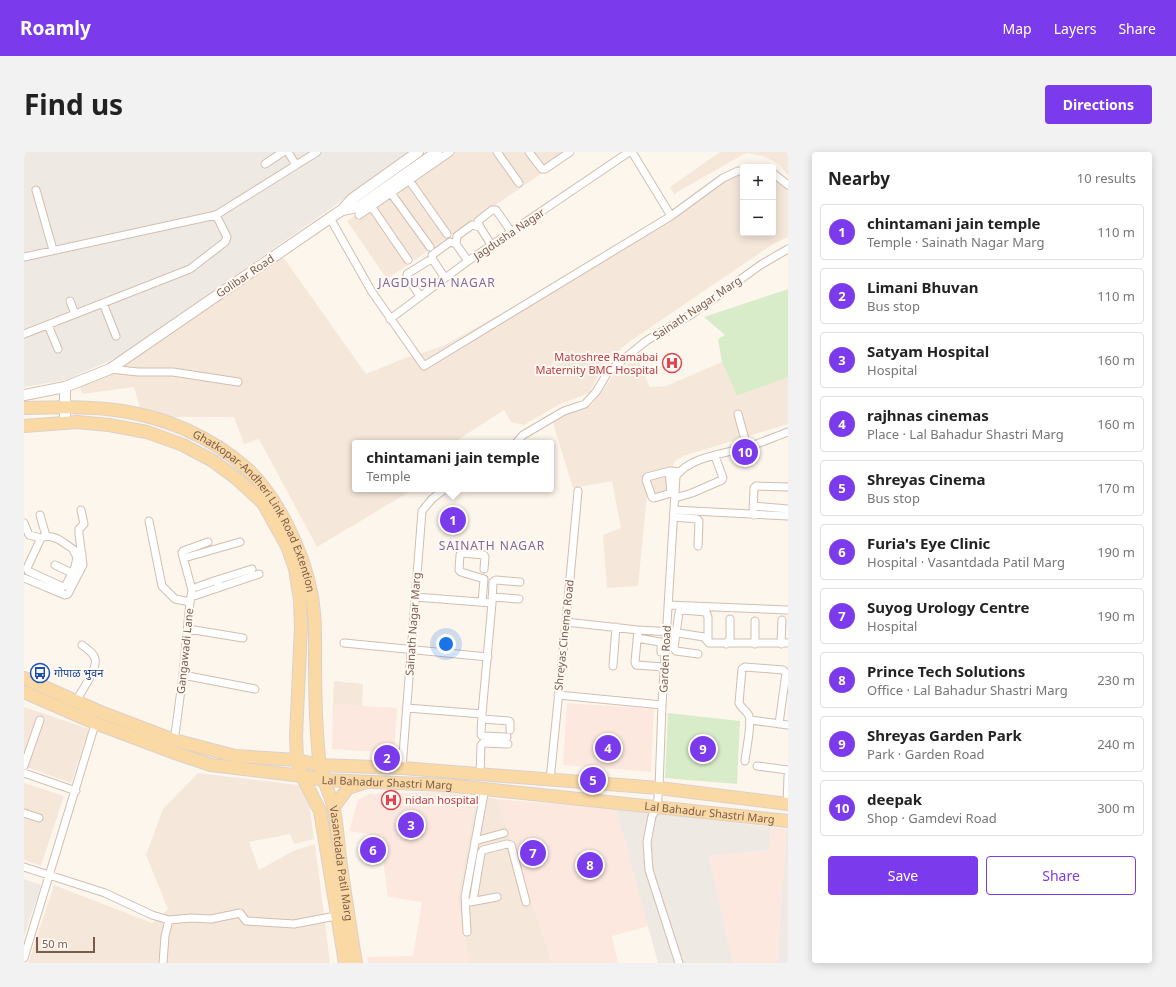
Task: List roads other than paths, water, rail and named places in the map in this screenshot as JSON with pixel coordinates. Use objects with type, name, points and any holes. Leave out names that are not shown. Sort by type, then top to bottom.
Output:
[{"type":"main road","name":"Ghatkopar-Andheri Link Road Extention","points":[[24,408],[64,407],[123,411],[168,422],[200,436],[223,449],[246,467],[265,490],[290,531],[307,576],[315,627],[316,726],[319,764]]},
{"type":"main road","name":"Ghatkopar-Andheri Link Road Extention","points":[[24,426],[77,422],[109,425],[147,432],[183,445],[213,461],[236,478],[263,503],[286,546],[295,569],[300,600],[296,736],[297,760],[302,776]]},
{"type":"main road","points":[[300,627],[315,627]]},
{"type":"main road","name":"Lal Bahadur Shastri Marg","points":[[24,678],[212,765],[324,780],[370,781],[485,788],[788,821]]},
{"type":"main road","name":"Lal Bahadur Shastri Marg","points":[[24,692],[95,723],[173,746],[235,756],[297,760],[319,764],[402,768],[659,788],[787,804]]},
{"type":"main road","name":"Vasantdada Patil Marg","points":[[319,764],[333,808],[337,831],[336,874]]},
{"type":"main road","name":"Vasantdada Patil Marg","points":[[302,776],[320,811],[324,833],[336,874],[350,962]]},
{"type":"main road","points":[[333,808],[348,788],[370,781]]},
{"type":"main road","points":[[324,833],[337,831]]},
{"type":"street","points":[[265,164],[283,152]]},
{"type":"street","points":[[288,152],[296,165]]},
{"type":"street","points":[[24,257],[216,215],[317,152]]},
{"type":"street","name":"Golibar Road","points":[[24,395],[65,387],[110,369],[342,210],[352,199],[386,186],[418,152]]},
{"type":"street","points":[[359,215],[371,206],[386,186],[437,152]]},
{"type":"street","points":[[386,186],[409,180],[450,152]]},
{"type":"street","points":[[497,152],[519,183]]},
{"type":"street","points":[[529,152],[542,169],[545,169],[570,152]]},
{"type":"street","points":[[631,152],[672,216]]},
{"type":"street","name":"Jagdusha Nagar","points":[[390,319],[468,261],[631,152]]},
{"type":"street","points":[[330,218],[372,292],[424,366],[672,216],[723,178],[740,171]]},
{"type":"street","points":[[776,175],[788,185]]},
{"type":"street","points":[[409,180],[447,234]]},
{"type":"street","points":[[386,186],[430,247]]},
{"type":"street","points":[[36,190],[53,250]]},
{"type":"street","points":[[371,206],[408,260]]},
{"type":"street","points":[[492,246],[480,228],[478,221],[492,210],[496,210],[512,233]]},
{"type":"street","points":[[24,334],[190,269],[225,242],[227,237],[216,215]]},
{"type":"street","points":[[456,244],[457,236],[472,225],[480,228]]},
{"type":"street","points":[[445,278],[433,260],[432,255],[438,250],[450,242],[456,244],[468,261]]},
{"type":"street","name":"Sainath Nagar Marg","points":[[519,440],[564,411],[585,404],[596,392],[608,372],[646,342],[692,314],[762,264],[788,249]]},
{"type":"street","points":[[420,296],[407,277],[407,274],[428,260],[433,260]]},
{"type":"street","points":[[70,301],[75,314]]},
{"type":"street","points":[[103,303],[116,336]]},
{"type":"street","points":[[48,325],[58,349]]},
{"type":"street","points":[[110,369],[138,372],[173,372],[238,382]]},
{"type":"street","points":[[65,387],[65,423]]},
{"type":"street","points":[[738,414],[748,447]]},
{"type":"street","points":[[673,494],[676,476],[689,465],[697,461],[748,447],[788,432]]},
{"type":"street","points":[[680,472],[669,471],[647,477],[646,480],[652,497],[692,493],[722,480],[723,478],[715,456]]},
{"type":"street","points":[[669,471],[673,494]]},
{"type":"street","points":[[753,514],[754,488],[756,486],[788,487]]},
{"type":"street","name":"Shreyas Cinema Road","points":[[550,780],[578,490]]},
{"type":"street","name":"Sainath Nagar Marg","points":[[402,768],[422,511],[432,499],[441,492]]},
{"type":"street","name":"Garden Road","points":[[673,494],[674,513],[667,632],[662,667],[659,788],[657,807],[652,816],[647,842],[649,870],[679,963]]},
{"type":"street","points":[[753,506],[788,509]]},
{"type":"street","points":[[67,594],[83,565],[79,534],[80,529],[84,524],[81,510]]},
{"type":"street","points":[[674,513],[788,516]]},
{"type":"street","points":[[674,513],[697,519],[699,521],[698,546]]},
{"type":"street","points":[[40,515],[44,537],[27,568],[28,571],[62,587],[64,586]]},
{"type":"street","name":"Gangawadi Lane","points":[[149,521],[162,586],[175,598],[190,599],[183,675],[173,746]]},
{"type":"street","points":[[24,523],[29,535],[62,541],[78,557],[72,573],[64,586]]},
{"type":"street","points":[[190,599],[192,590],[183,551],[208,542]]},
{"type":"street","points":[[184,558],[240,542]]},
{"type":"street","points":[[74,552],[82,554]]},
{"type":"street","points":[[482,602],[484,579],[461,572],[459,570],[460,555],[462,553],[484,555],[484,569]]},
{"type":"street","points":[[55,565],[72,573]]},
{"type":"street","points":[[190,599],[218,584],[249,573],[259,574]]},
{"type":"street","points":[[24,578],[65,595],[67,594]]},
{"type":"street","points":[[508,737],[482,736],[482,716],[493,582],[496,580],[520,582]]},
{"type":"street","points":[[197,587],[218,584]]},
{"type":"street","points":[[64,586],[67,594]]},
{"type":"street","points":[[415,597],[482,602],[492,600],[519,600]]},
{"type":"street","points":[[668,605],[788,610]]},
{"type":"street","points":[[698,654],[676,651],[674,648],[679,612],[682,610],[706,612],[708,617],[708,641]]},
{"type":"street","points":[[726,644],[730,639],[730,619]]},
{"type":"street","points":[[566,622],[638,630],[676,632],[704,637],[709,643],[784,644],[782,620]]},
{"type":"street","points":[[755,621],[755,644]]},
{"type":"street","points":[[613,666],[616,627]]},
{"type":"street","points":[[188,629],[244,638]]},
{"type":"street","points":[[637,638],[660,642],[662,667],[636,664],[635,662],[637,638],[638,630]]},
{"type":"street","points":[[344,643],[488,657]]},
{"type":"street","points":[[76,701],[93,670],[96,660],[94,655],[82,645]]},
{"type":"street","points":[[744,761],[750,720],[748,713],[740,707],[739,703],[742,669],[746,667],[783,670],[786,673],[784,712],[779,724]]},
{"type":"street","points":[[183,675],[255,688]]},
{"type":"street","points":[[558,695],[662,705]]},
{"type":"street","points":[[407,708],[482,716],[509,721],[508,737]]},
{"type":"street","points":[[24,958],[76,791],[98,711]]},
{"type":"street","points":[[24,766],[40,720]]},
{"type":"street","points":[[750,720],[788,725]]},
{"type":"street","points":[[480,775],[481,745],[483,743],[508,737]]},
{"type":"street","points":[[757,766],[788,770]]},
{"type":"street","points":[[24,774],[76,791]]},
{"type":"street","points":[[787,804],[788,776]]},
{"type":"street","points":[[467,932],[465,897],[485,788]]},
{"type":"street","points":[[24,813],[39,818]]},
{"type":"street","points":[[475,841],[504,833]]},
{"type":"street","points":[[473,901],[481,853],[484,850],[507,844],[511,845],[526,902]]},
{"type":"street","points":[[24,868],[105,893],[152,915],[169,920],[191,918],[211,920],[240,913],[246,920],[294,924],[343,915]]},
{"type":"street","points":[[466,903],[497,897]]},
{"type":"street","points":[[163,963],[165,936],[169,920]]},
{"type":"place","name":"Matoshree Ramabai Maternity BMC Hospital","points":[[672,363]]},
{"type":"place","name":"deepak","points":[[745,452]]},
{"type":"place","name":"chintamani jain temple","points":[[453,520]]},
{"type":"place","name":"गोपाळ भुवन","points":[[40,673]]},
{"type":"place","name":"rajhnas cinemas","points":[[608,748]]},
{"type":"place","name":"Shreyas Garden Park","points":[[703,749]]},
{"type":"place","name":"Limani Bhuvan","points":[[387,758]]},
{"type":"place","name":"Shreyas Cinema","points":[[593,780]]},
{"type":"place","name":"nidan hospital","points":[[391,800]]},
{"type":"place","name":"Satyam Hospital","points":[[411,825]]},
{"type":"place","name":"Furia's Eye Clinic","points":[[373,850]]},
{"type":"place","name":"Suyog Urology Centre","points":[[533,853]]},
{"type":"place","name":"Prince Tech Solutions","points":[[590,865]]},
{"type":"district","name":"JAGDUSHA NAGAR","points":[[437,283]]},
{"type":"district","name":"SAINATH NAGAR","points":[[492,546]]}]
